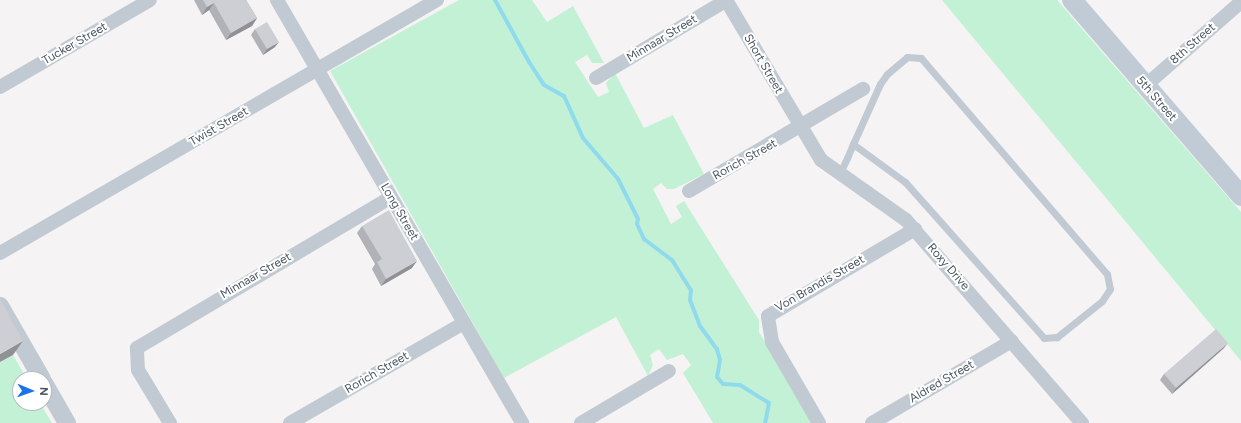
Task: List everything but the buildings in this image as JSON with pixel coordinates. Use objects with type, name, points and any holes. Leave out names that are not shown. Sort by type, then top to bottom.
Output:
[{"type":"main road","name":"5th Street","points":[[1072,0],[1241,196]]},
{"type":"street","name":"Tucker Street","points":[[0,87],[150,0]]},
{"type":"street","name":"Long Street","points":[[277,0],[316,71],[522,423]]},
{"type":"street","name":"Twist Street","points":[[0,253],[437,0]]},
{"type":"street","name":"Minnaar Street","points":[[596,78],[727,0]]},
{"type":"street","name":"Short Street","points":[[727,0],[800,128]]},
{"type":"street","name":"8th Street","points":[[1145,86],[1241,2]]},
{"type":"street","name":"Rorich Street","points":[[689,191],[800,128],[863,90]]},
{"type":"street","name":"Roxy Drive","points":[[800,128],[821,160],[895,209],[915,229],[1082,423]]},
{"type":"street","name":"Minnaar Street","points":[[170,423],[136,363],[137,348],[145,340],[390,198]]},
{"type":"street","name":"Von Brandis Street","points":[[819,423],[772,342],[768,316],[915,229]]},
{"type":"street","points":[[1,309],[37,371]]},
{"type":"street","name":"Rorich Street","points":[[290,423],[464,323]]},
{"type":"street","name":"Aldred Street","points":[[872,423],[1012,341]]},
{"type":"street","points":[[581,423],[669,371]]},
{"type":"street","points":[[52,397],[67,423]]},
{"type":"lane","points":[[840,173],[853,144],[890,70],[907,57],[921,58],[1107,274],[1111,284],[1108,294],[1057,337],[1050,339],[1039,335],[905,182],[853,144]]},
{"type":"green space","points":[[459,0],[532,0],[547,22],[573,6],[604,63],[592,63],[587,55],[575,62],[598,97],[609,92],[606,83],[615,73],[644,128],[673,115],[704,174],[674,189],[667,189],[661,183],[653,189],[671,224],[682,217],[676,206],[684,201],[759,320],[759,332],[815,423],[713,423],[683,373],[691,365],[683,354],[667,360],[659,349],[650,355],[653,365],[648,376],[616,317],[504,378],[330,71]]},
{"type":"green space","points":[[942,0],[1057,0],[1241,212],[1241,361]]},
{"type":"green space","points":[[13,355],[22,371],[12,371],[12,411],[45,411],[52,423],[0,423],[0,362]]},
{"type":"waterway","points":[[495,0],[529,62],[544,85],[564,96],[583,138],[618,179],[638,219],[637,224],[644,239],[672,260],[691,290],[690,300],[700,326],[717,349],[720,360],[717,377],[723,384],[740,385],[769,403],[765,423]]}]
